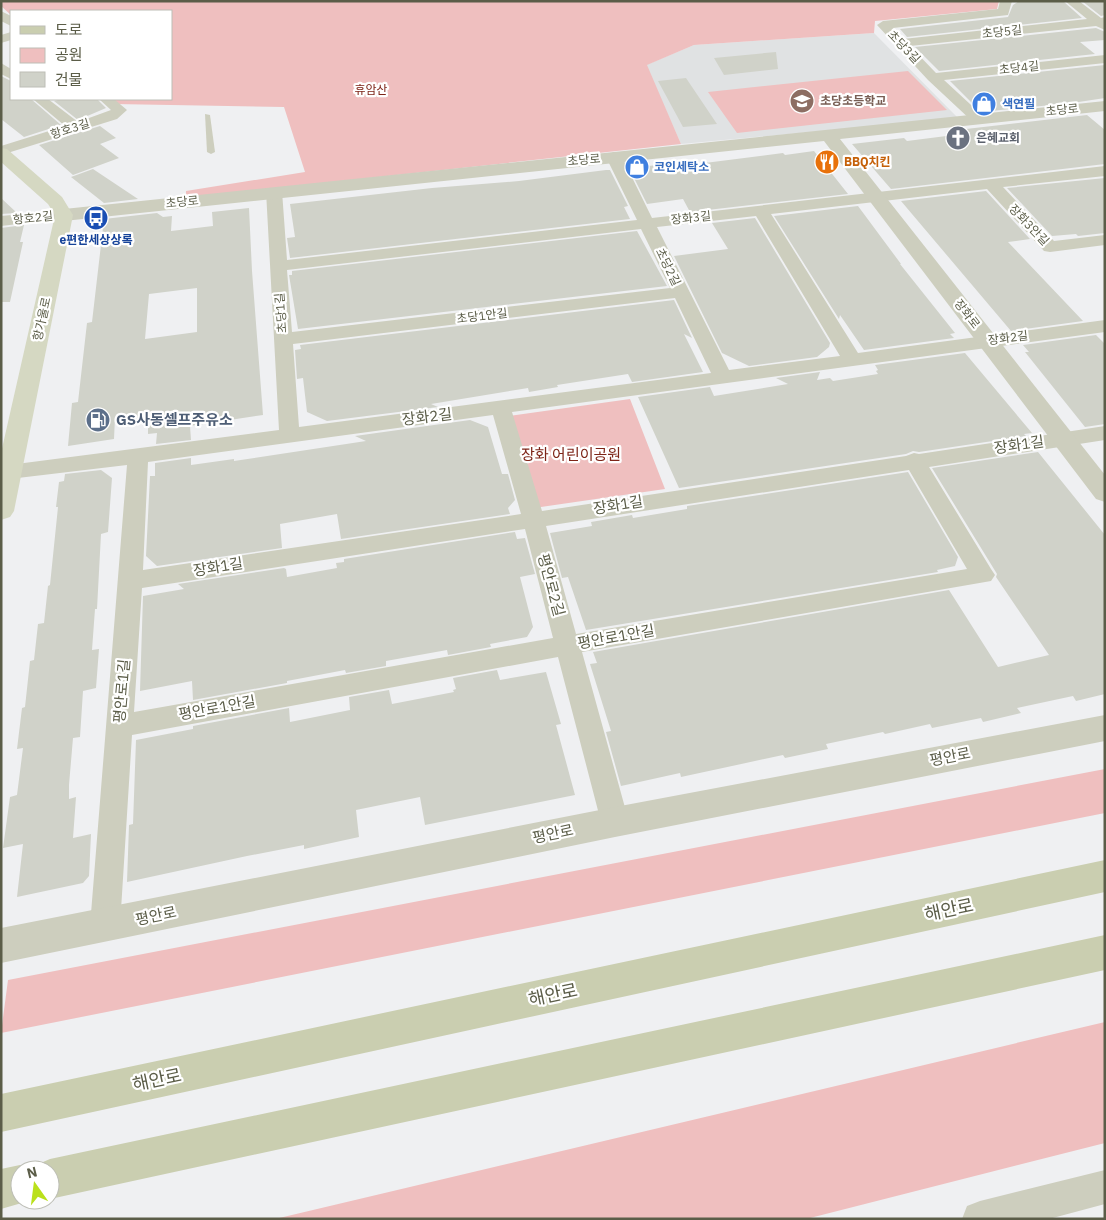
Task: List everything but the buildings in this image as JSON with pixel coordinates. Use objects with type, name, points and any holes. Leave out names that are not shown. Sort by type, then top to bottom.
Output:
[{"type":"main road","points":[[1,152],[55,200],[64,215]]},
{"type":"main road","name":"항가울로","points":[[1,511],[5,473],[64,215]]},
{"type":"main road","name":"해안로","points":[[1,1113],[1105,876]]},
{"type":"main road","points":[[60,1177],[1105,952]]},
{"type":"street","name":"초당3길","points":[[978,119],[933,77],[883,25],[1004,12],[1006,1]]},
{"type":"street","points":[[1071,1],[1103,23]]},
{"type":"street","name":"초당5길","points":[[900,42],[1103,23]]},
{"type":"street","name":"초당4길","points":[[933,77],[1105,59]]},
{"type":"street","points":[[41,100],[75,127]]},
{"type":"street","name":"항호3길","points":[[1,152],[112,116],[120,110],[107,100]]},
{"type":"street","name":"초당로","points":[[64,215],[274,191],[829,136],[1105,106]]},
{"type":"street","name":"장화로","points":[[829,136],[1105,493]]},
{"type":"street","name":"초당2길","points":[[614,157],[722,376]]},
{"type":"street","name":"장화3길","points":[[278,266],[1105,171]]},
{"type":"street","name":"장화3안길","points":[[992,184],[1050,247],[1105,240]]},
{"type":"street","name":"초당1길","points":[[274,191],[289,435]]},
{"type":"street","points":[[760,210],[852,359]]},
{"type":"street","name":"항호2길","points":[[1,221],[64,215]]},
{"type":"street","name":"초당1안길","points":[[283,340],[680,292]]},
{"type":"street","name":"장화2길","points":[[5,473],[500,408],[987,340],[1105,326]]},
{"type":"street","name":"평안로2길","points":[[500,408],[533,518],[615,822]]},
{"type":"street","name":"장화1길","points":[[132,580],[914,460],[1105,433]]},
{"type":"street","name":"평안로1길","points":[[105,926],[119,726],[132,580],[138,456]]},
{"type":"street","name":"평안로1안길","points":[[119,726],[567,645],[983,575],[914,460]]},
{"type":"street","name":"평안로","points":[[1,946],[615,822],[1105,728]]},
{"type":"street","points":[[980,1219],[1105,1187]]},
{"type":"lane","points":[[207,115],[211,152]]},
{"type":"shaded area","name":"초당초등학교","points":[[874,33],[958,118],[681,144],[646,65],[694,45]]},
{"type":"green space","name":"휴암산","points":[[1,1],[999,1],[997,9],[875,21],[874,33],[694,45],[647,65],[681,144],[186,198],[186,191],[305,172],[284,107],[114,104],[109,100],[172,100],[172,10],[10,10],[10,14],[1,6]]},
{"type":"green space","points":[[908,71],[947,110],[737,133],[708,92]]},
{"type":"green space","name":"장화 어린이공원","points":[[630,399],[665,489],[534,508],[509,416]]},
{"type":"green space","points":[[1105,769],[1105,813],[1,1033],[8,980]]},
{"type":"green space","points":[[1105,1022],[1105,1143],[806,1219],[275,1219]]},
{"type":"place","name":"초당초등학교","points":[[802,101]]},
{"type":"place","name":"색연필","points":[[984,104]]},
{"type":"place","name":"은혜교회","points":[[958,138]]},
{"type":"place","name":"BBQ치킨","points":[[827,162]]},
{"type":"place","name":"코인세탁소","points":[[637,167]]},
{"type":"place","name":"e편한세상상록","points":[[96,218]]},
{"type":"place","name":"GS사동셀프주유소","points":[[98,420]]}]
